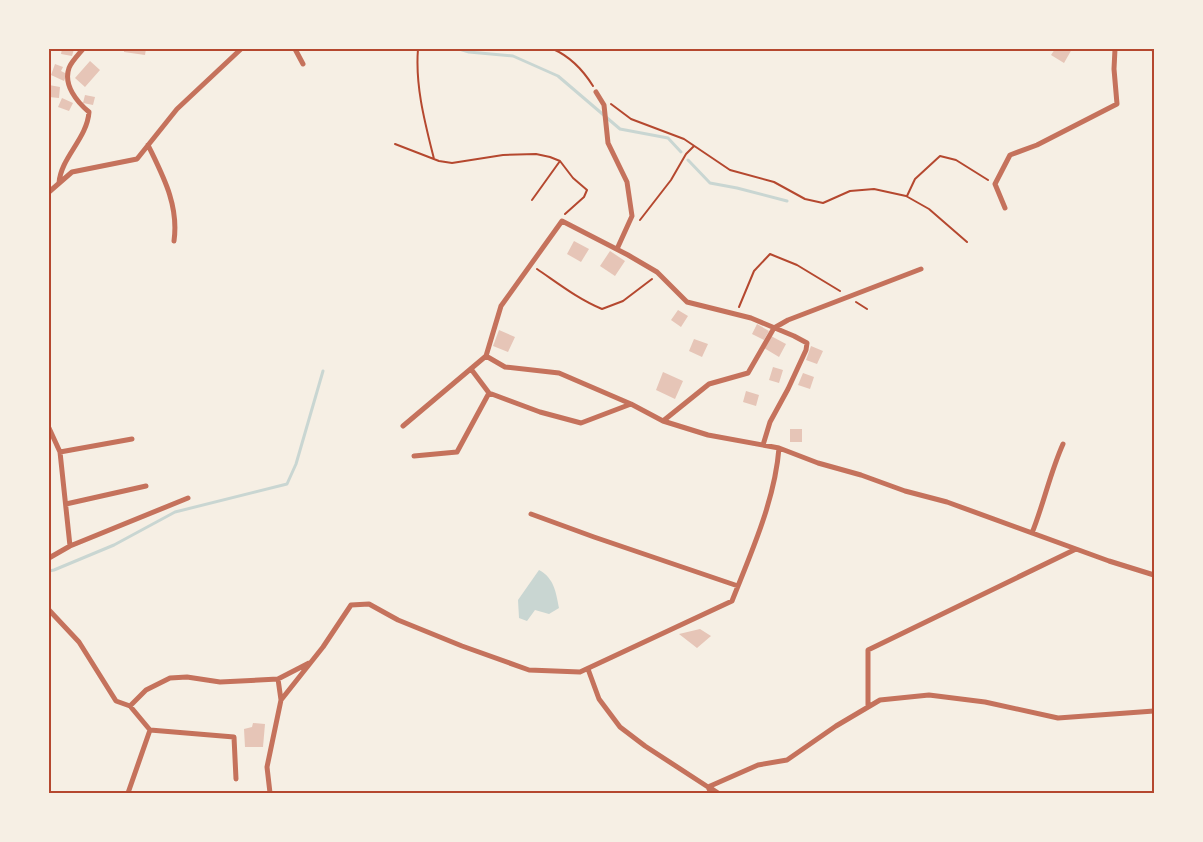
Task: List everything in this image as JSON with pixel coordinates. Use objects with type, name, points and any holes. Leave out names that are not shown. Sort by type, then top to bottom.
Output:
[{"type":"street","points":[[59,183],[60,175],[84,133],[89,119],[90,112],[78,100],[68,85],[69,68],[83,49]]},
{"type":"street","points":[[49,192],[72,172],[137,159],[177,109],[241,49]]},
{"type":"street","points":[[295,49],[303,64]]},
{"type":"street","points":[[1005,208],[995,184],[1010,154],[1037,146],[1117,104],[1114,70],[1115,49]]},
{"type":"street","points":[[596,92],[604,107],[608,143],[627,182],[632,216],[617,249]]},
{"type":"street","points":[[148,145],[163,176],[172,202],[176,224],[174,241]]},
{"type":"street","points":[[403,426],[486,356],[501,306],[562,221],[617,249],[659,274],[687,302],[736,314],[794,336],[808,344],[788,390],[770,422],[763,445]]},
{"type":"street","points":[[663,421],[709,384],[748,373],[774,328],[788,320],[921,269]]},
{"type":"street","points":[[486,356],[505,367],[559,373],[631,404],[663,421],[708,435],[779,448],[818,463],[861,474],[906,491],[947,502],[1109,561],[1154,575]]},
{"type":"street","points":[[471,369],[489,393],[540,412],[581,423],[631,404]]},
{"type":"street","points":[[414,456],[458,452],[489,393]]},
{"type":"street","points":[[49,428],[60,452],[70,546]]},
{"type":"street","points":[[60,452],[132,439]]},
{"type":"street","points":[[1032,533],[1043,506],[1052,470],[1062,444]]},
{"type":"street","points":[[281,700],[312,662],[351,605],[369,604],[398,620],[529,670],[580,672],[732,601],[755,542],[778,470],[779,448]]},
{"type":"street","points":[[66,504],[146,486]]},
{"type":"street","points":[[49,558],[70,546],[188,498]]},
{"type":"street","points":[[531,514],[594,538],[738,586]]},
{"type":"street","points":[[868,707],[868,650],[1076,549]]},
{"type":"street","points":[[49,610],[79,642],[116,701],[130,706],[150,730],[234,737],[236,779]]},
{"type":"street","points":[[130,706],[146,690],[170,678],[187,677],[220,682],[278,679],[312,662]]},
{"type":"street","points":[[588,669],[599,699],[620,727],[645,746],[718,793]]},
{"type":"street","points":[[580,672],[591,678]]},
{"type":"street","points":[[270,793],[267,767],[281,700],[278,679]]},
{"type":"street","points":[[708,787],[758,765],[787,760],[880,700],[928,695],[985,702],[1058,718],[1154,711]]},
{"type":"street","points":[[128,793],[150,730]]},
{"type":"street","points":[[708,787],[711,793]]},
{"type":"path","points":[[418,49],[417,66],[423,113],[434,159]]},
{"type":"path","points":[[553,49],[565,54],[582,70],[596,92]]},
{"type":"path","points":[[609,101],[631,119],[684,139],[730,170],[774,182],[805,199],[823,203],[850,191],[874,189],[906,196],[930,209],[967,242]]},
{"type":"path","points":[[395,144],[434,159],[452,163],[503,155],[536,154],[550,156],[560,161],[573,178],[587,190],[584,197],[560,218],[562,221]]},
{"type":"path","points":[[627,225],[634,224],[642,218],[671,180],[686,154],[694,146]]},
{"type":"path","points":[[906,196],[915,179],[940,156],[956,160],[995,184]]},
{"type":"path","points":[[532,200],[560,161]]},
{"type":"path","points":[[736,314],[754,271],[770,254],[797,265],[867,309]]},
{"type":"path","points":[[531,265],[567,291],[602,309],[623,301],[659,274]]},
{"type":"shaded area","points":[[539,570],[551,581],[559,608],[549,614],[535,610],[527,621],[519,618],[518,600]]},
{"type":"building","points":[[62,49],[74,49],[72,56],[61,54]]},
{"type":"building","points":[[124,49],[146,49],[145,55],[124,52]]},
{"type":"building","points":[[1055,49],[1072,49],[1064,63],[1051,55]]},
{"type":"building","points":[[90,61],[100,70],[85,87],[75,78]]},
{"type":"building","points":[[55,64],[63,67],[61,71],[67,74],[64,81],[51,75]]},
{"type":"building","points":[[49,85],[60,87],[59,98],[49,97]]},
{"type":"building","points":[[85,95],[95,97],[93,105],[83,103]]},
{"type":"building","points":[[62,98],[73,103],[69,111],[58,107]]},
{"type":"building","points":[[574,241],[589,249],[581,262],[567,254]]},
{"type":"building","points":[[610,251],[625,261],[615,276],[600,266]]},
{"type":"building","points":[[678,310],[688,316],[681,327],[671,320]]},
{"type":"building","points":[[757,324],[769,331],[764,340],[752,334]]},
{"type":"building","points":[[499,330],[515,337],[508,352],[493,346]]},
{"type":"building","points":[[771,336],[786,344],[779,357],[764,348]]},
{"type":"building","points":[[694,339],[708,344],[702,357],[689,351]]},
{"type":"building","points":[[811,346],[823,351],[817,364],[806,360]]},
{"type":"building","points":[[773,367],[783,370],[779,383],[769,380]]},
{"type":"building","points":[[663,372],[683,381],[675,399],[656,390]]},
{"type":"building","points":[[803,373],[814,377],[810,389],[798,385]]},
{"type":"building","points":[[746,391],[759,395],[756,406],[743,402]]},
{"type":"building","points":[[790,429],[802,429],[802,442],[790,442]]},
{"type":"building","points":[[700,629],[711,636],[697,648],[679,634]]},
{"type":"building","points":[[253,723],[265,724],[263,747],[245,747],[244,729],[252,727]]},
{"type":"waterway","points":[[459,49],[469,52],[513,56],[558,76],[620,129],[668,138],[681,152]]},
{"type":"waterway","points":[[688,160],[710,183],[787,201]]},
{"type":"waterway","points":[[49,571],[114,545],[175,512],[287,484],[296,464],[323,371]]}]
